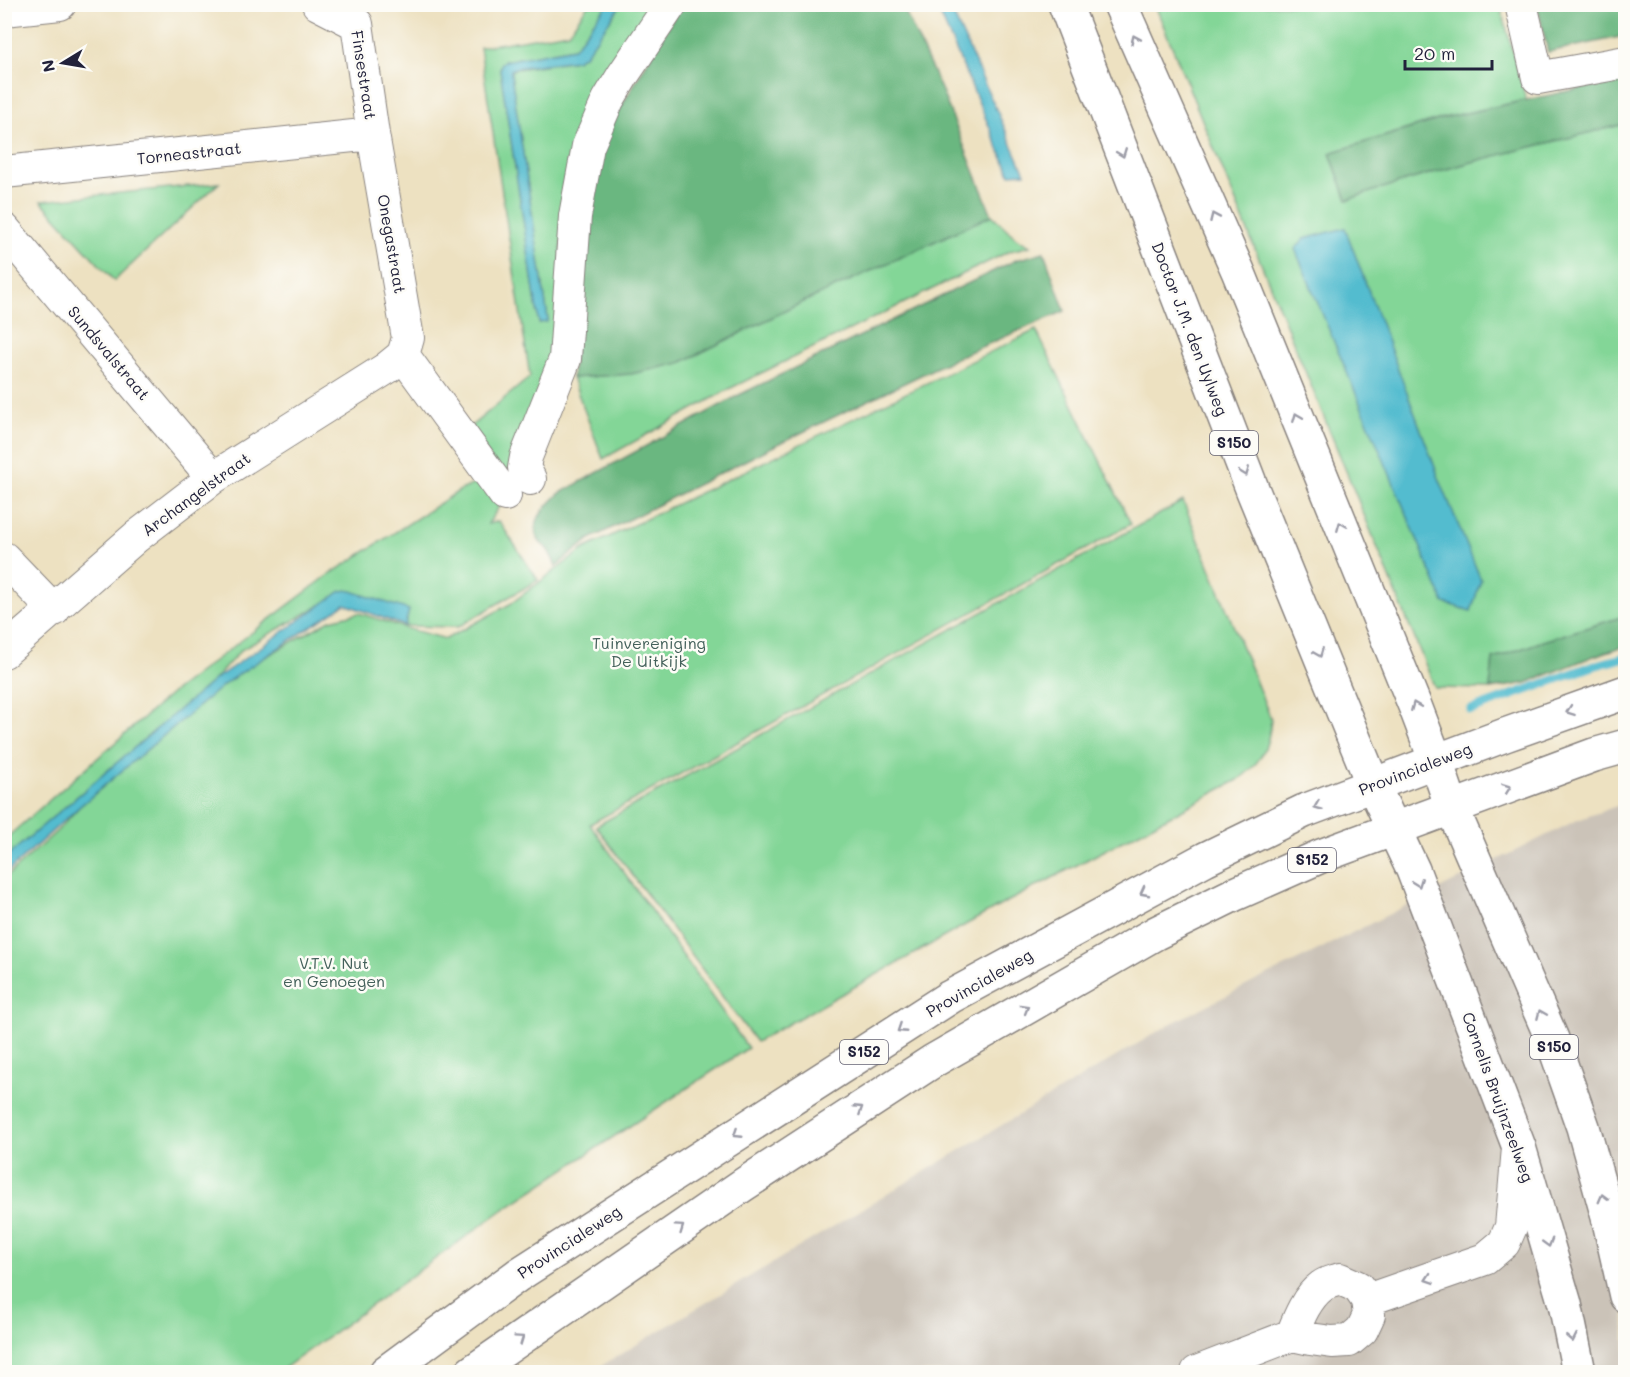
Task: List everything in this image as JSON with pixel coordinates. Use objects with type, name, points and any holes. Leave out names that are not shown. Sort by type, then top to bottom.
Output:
[{"type":"main road","name":"Doctor J.M. den Uylweg","points":[[1065,4],[1253,491],[1373,784]]},
{"type":"main road","name":"S150","points":[[1120,4],[1238,271],[1415,706],[1452,808],[1552,1039],[1583,1127],[1608,1217],[1626,1296]]},
{"type":"main road","name":"Provincialeweg","points":[[386,1372],[518,1275],[950,997],[1205,859],[1304,811],[1626,692]]},
{"type":"main road","name":"S152","points":[[472,1372],[743,1185],[933,1061],[1156,933],[1311,860],[1594,755],[1626,746]]},
{"type":"main road","name":"S150","points":[[1373,784],[1394,830]]},
{"type":"main road","name":"Cornelis Bruijnzeelweg","points":[[1394,830],[1413,870],[1519,1147],[1565,1304],[1579,1372]]},
{"type":"street","points":[[4,10],[60,4]]},
{"type":"street","name":"Finsestraat","points":[[318,4],[357,24],[373,134]]},
{"type":"street","points":[[403,355],[517,487],[526,457],[565,359],[575,216],[588,146],[608,100],[671,4]]},
{"type":"street","points":[[1521,4],[1538,78],[1626,62]]},
{"type":"street","name":"Torneastraat","points":[[4,172],[373,134]]},
{"type":"street","name":"Onegastraat","points":[[373,134],[408,338],[403,355]]},
{"type":"street","name":"Sundsvalstraat","points":[[4,229],[213,478]]},
{"type":"street","name":"Archangelstraat","points":[[4,652],[136,537],[213,478],[387,368],[403,355]]},
{"type":"street","points":[[4,558],[54,610]]},
{"type":"street","points":[[1368,1300],[1485,1259],[1504,1244],[1511,1227],[1519,1147]]},
{"type":"street","points":[[1197,1372],[1292,1335],[1332,1342],[1349,1341],[1362,1330],[1369,1315],[1368,1300],[1358,1287],[1340,1279],[1323,1286],[1308,1301],[1298,1318],[1292,1335]]},
{"type":"shaded area","points":[[1625,803],[1625,1372],[591,1372],[1172,1023],[1575,821]]},
{"type":"green space","points":[[588,5],[607,5],[574,48],[505,61],[501,64],[500,69],[539,323],[546,322],[548,319],[511,70],[576,60],[585,55],[621,5],[657,5],[597,95],[563,185],[561,321],[518,467],[503,477],[469,428],[530,377],[480,47],[569,32]]},
{"type":"green space","points":[[681,5],[902,5],[941,89],[992,215],[801,303],[680,363],[631,374],[572,378],[579,272],[602,139]]},
{"type":"green space","points":[[1155,5],[1500,5],[1526,100],[1447,117],[1330,153],[1347,200],[1450,168],[1625,124],[1625,616],[1493,659],[1490,689],[1435,688]]},
{"type":"green space","points":[[1537,5],[1625,5],[1625,36],[1548,52]]},
{"type":"green space","points":[[1625,79],[1625,124],[1450,168],[1347,200],[1330,153],[1448,117]]},
{"type":"green space","points":[[219,183],[114,281],[41,201]]},
{"type":"green space","points":[[992,215],[1016,238],[1030,246],[1010,251],[733,387],[603,459],[572,378],[631,374],[680,363],[801,303]]},
{"type":"green space","points":[[1044,252],[1065,311],[960,356],[772,447],[590,539],[556,566],[540,542],[536,528],[537,521],[560,493],[739,395],[1016,260]]},
{"type":"green space","name":"V.T.V. Nut en Genoegen","points":[[1036,330],[1131,524],[590,824],[748,1048],[504,1209],[279,1372],[5,1372],[4,879],[57,831],[79,807],[227,682],[253,664],[330,620],[359,613],[446,639],[510,604],[584,549]]},
{"type":"green space","points":[[478,482],[504,499],[488,524],[499,521],[538,580],[458,627],[405,626],[409,610],[341,591],[241,650],[214,680],[5,858],[5,839],[173,692],[327,576],[459,491]]},
{"type":"green space","points":[[1183,501],[1271,719],[1266,747],[1258,761],[1238,780],[1001,905],[756,1042],[596,826]]},
{"type":"green space","points":[[1625,616],[1625,646],[1526,683],[1490,689],[1493,659]]},
{"type":"water","points":[[607,5],[621,5],[585,55],[576,60],[511,70],[548,319],[547,322],[539,323],[500,69],[501,63],[574,48]]},
{"type":"water","points":[[936,5],[949,5],[1025,173],[1010,174]]},
{"type":"water","points":[[1345,228],[1439,478],[1481,580],[1471,611],[1444,603],[1295,249],[1304,239]]},
{"type":"water","points":[[348,590],[409,610],[405,626],[345,604],[227,682],[79,807],[5,874],[5,858],[214,680],[341,591]]},
{"type":"waterway","points":[[1471,710],[1593,666],[1626,657]]},
{"type":"park label","name":"Tuinvereniging De Uitkijk","points":[[649,652]]}]
